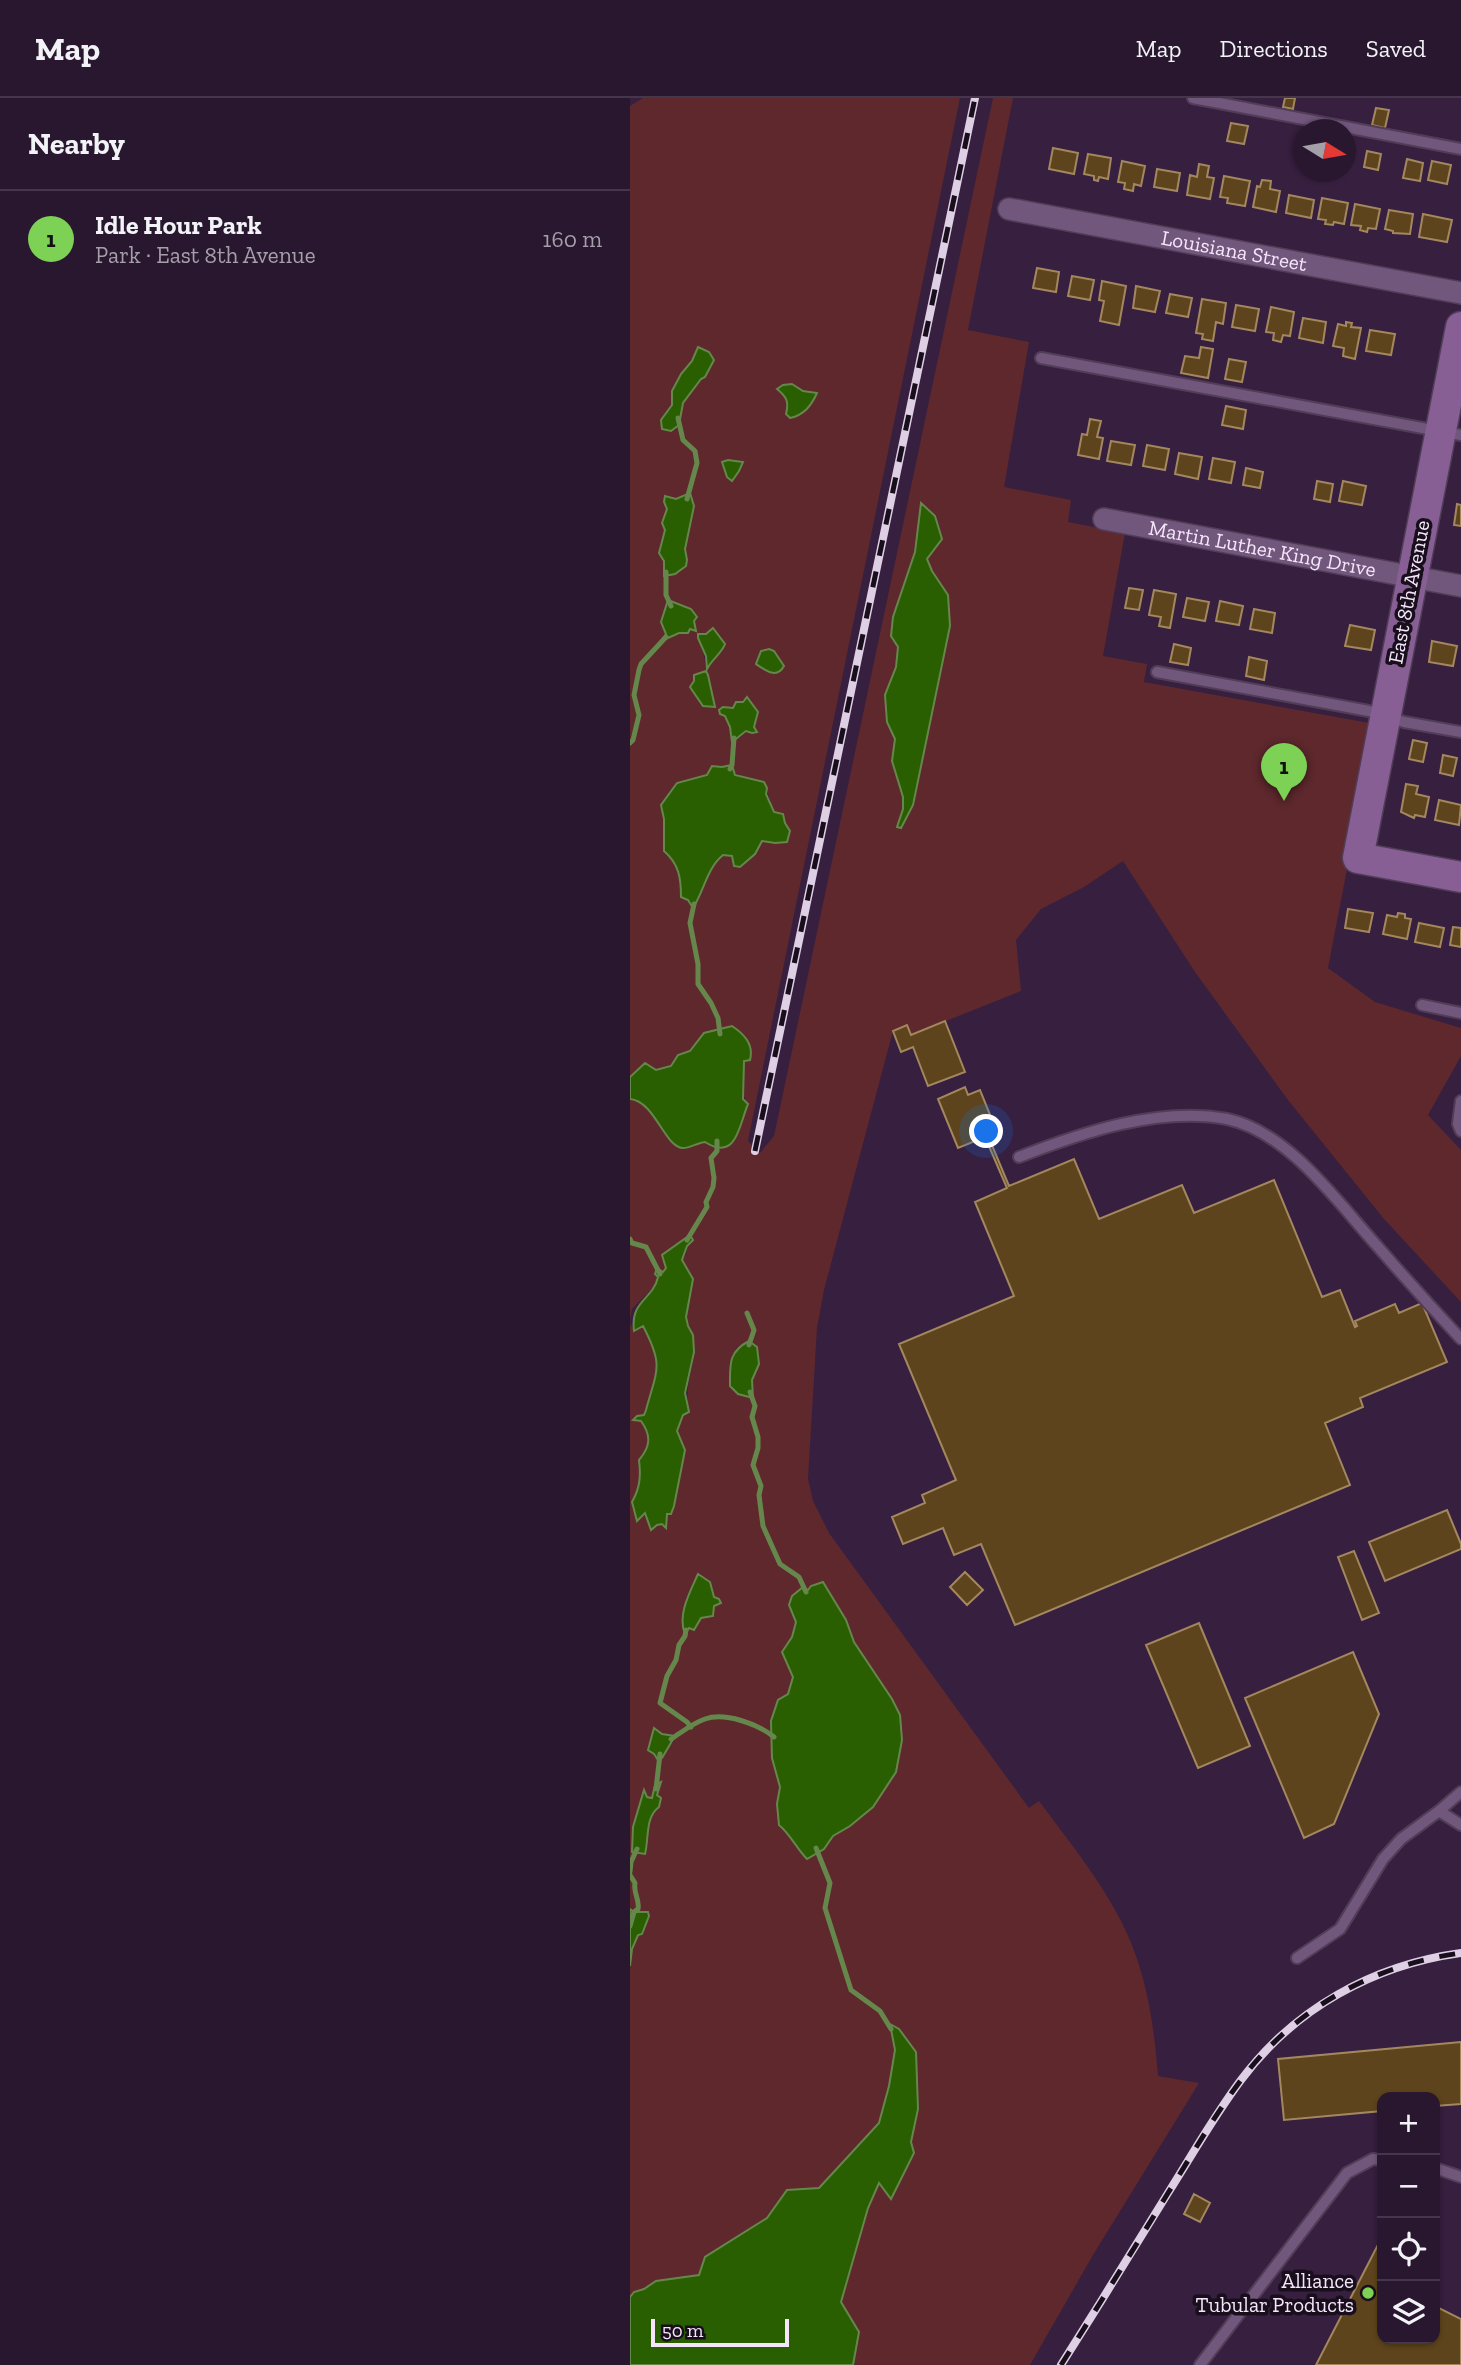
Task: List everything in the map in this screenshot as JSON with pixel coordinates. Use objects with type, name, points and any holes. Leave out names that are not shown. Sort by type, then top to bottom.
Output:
[{"type":"street","name":"Louisiana Street","points":[[1009,209],[1461,293]]},
{"type":"street","name":"East 8th Avenue","points":[[1461,327],[1451,433],[1412,577],[1358,858],[1461,877]]},
{"type":"street","name":"Martin Luther King Drive","points":[[1104,519],[1461,586]]},
{"type":"lane","points":[[1193,98],[1461,149]]},
{"type":"lane","points":[[1041,358],[1451,433]]},
{"type":"lane","points":[[1157,672],[1369,710],[1404,722],[1461,733]]},
{"type":"lane","points":[[1422,1005],[1461,1013]]},
{"type":"lane","points":[[1461,1101],[1458,1124],[1461,1131]]},
{"type":"lane","points":[[1019,1157],[1101,1129],[1173,1116],[1226,1119],[1245,1125],[1265,1134],[1306,1167],[1461,1339]]},
{"type":"lane","points":[[1297,1958],[1340,1929],[1383,1859],[1401,1839],[1461,1792]]},
{"type":"lane","points":[[1439,1811],[1461,1825]]},
{"type":"lane","points":[[1200,2365],[1347,2173],[1377,2159]]},
{"type":"lane","points":[[1440,2170],[1461,2177]]},
{"type":"shaded area","points":[[643,98],[960,98],[748,1141],[760,1153],[774,1136],[993,98],[1013,98],[968,330],[1029,342],[1004,487],[1071,500],[1068,522],[1125,533],[1103,656],[1147,664],[1144,682],[1375,724],[1328,968],[1375,1002],[1461,1028],[1461,1056],[1428,1115],[1461,1150],[1461,1302],[1384,1219],[1288,1100],[1195,972],[1123,861],[1084,887],[1041,909],[1016,940],[1021,991],[911,1035],[907,1025],[893,1031],[824,1290],[817,1328],[808,1479],[813,1501],[829,1533],[1029,1808],[1039,1801],[1083,1860],[1112,1905],[1130,1939],[1143,1977],[1158,2076],[1199,2083],[1093,2255],[1030,2365],[853,2365],[859,2332],[841,2302],[868,2208],[880,2183],[892,2198],[914,2153],[910,2142],[918,2109],[891,2024],[895,2050],[879,2123],[819,2189],[787,2190],[767,2218],[705,2257],[699,2275],[656,2281],[634,2292],[630,2297],[630,1966],[632,1949],[648,1912],[634,1912],[630,1909],[630,1323],[634,1331],[642,1326],[657,1354],[657,1372],[645,1416],[635,1422],[641,1421],[648,1441],[646,1451],[639,1460],[636,1514],[638,1521],[645,1513],[652,1530],[662,1524],[666,1528],[667,1514],[684,1450],[677,1431],[683,1415],[689,1411],[688,1388],[694,1353],[686,1316],[690,1273],[682,1260],[690,1235],[662,1255],[666,1268],[663,1272],[658,1268],[656,1285],[632,1309],[630,1320],[630,1099],[643,1105],[676,1146],[684,1148],[705,1142],[716,1147],[730,1144],[739,1131],[748,1104],[742,1081],[746,1036],[732,1027],[704,1033],[690,1051],[678,1055],[671,1066],[630,1077],[630,106]],"holes":[[[698,348],[709,352],[714,360],[705,377],[701,378],[683,403],[679,425],[661,420],[672,404],[672,391]],[[777,390],[816,393],[789,404],[785,395]],[[666,496],[694,506],[685,549],[687,559],[664,575],[664,561],[659,553],[665,530],[662,523],[667,509],[664,502]],[[921,504],[936,548],[927,558],[948,595],[950,626],[913,805],[897,827],[903,809],[903,797],[892,761],[895,739],[887,722],[885,695],[896,667],[898,647],[891,636],[893,617],[916,552]],[[713,629],[723,650],[705,666],[699,634],[706,634]],[[708,676],[715,706],[690,687],[694,681]],[[747,697],[757,712],[754,727],[739,738],[731,737],[726,707],[733,708]],[[712,766],[764,782],[774,812],[783,814],[790,831],[787,837],[775,843],[762,841],[755,854],[723,855],[713,866],[693,908],[688,900],[682,897],[678,871],[664,851],[663,810],[677,783],[707,775]],[[737,1347],[759,1364],[752,1379],[749,1397],[730,1386],[730,1364]],[[826,1589],[840,1608],[863,1657],[892,1698],[850,1826],[833,1836],[824,1849],[797,1849],[789,1833],[779,1825],[777,1804],[788,1694],[793,1677],[782,1652],[792,1637],[796,1621]],[[674,1741],[658,1760],[649,1750],[651,1744]],[[660,1783],[648,1829],[646,1854],[633,1852],[645,1791],[647,1798],[652,1798],[655,1786]]]},
{"type":"shaded area","points":[[698,347],[709,352],[714,360],[705,377],[683,403],[679,425],[671,431],[662,429],[661,420],[672,405],[672,391]]},
{"type":"shaded area","points":[[792,384],[803,391],[817,393],[806,409],[790,418],[786,414],[786,400],[777,389]]},
{"type":"shaded area","points":[[722,462],[743,462],[732,481],[727,477]]},
{"type":"shaded area","points":[[690,493],[694,506],[685,549],[686,566],[675,574],[664,576],[664,561],[659,553],[665,530],[662,523],[667,509],[665,496],[676,499]]},
{"type":"shaded area","points":[[921,503],[935,516],[942,539],[927,559],[948,595],[950,626],[913,805],[901,828],[897,827],[903,809],[903,797],[892,761],[895,739],[887,722],[885,695],[896,667],[898,647],[891,636],[893,617],[915,552]]},
{"type":"shaded area","points":[[668,600],[691,609],[697,617],[694,621],[696,631],[690,629],[688,633],[679,633],[661,641],[666,634],[661,622]]},
{"type":"shaded area","points":[[713,628],[725,644],[707,669],[706,656],[698,634],[706,634]]},
{"type":"shaded area","points":[[761,651],[774,651],[784,666],[775,673],[756,664]]},
{"type":"shaded area","points":[[706,671],[715,707],[703,706],[690,687],[694,675]]},
{"type":"shaded area","points":[[747,697],[758,712],[754,727],[757,732],[746,731],[732,742],[730,727],[719,710],[723,707],[733,708],[736,702],[743,702]]},
{"type":"shaded area","points":[[732,765],[735,775],[764,782],[774,812],[783,814],[790,831],[787,842],[762,841],[755,854],[740,867],[734,866],[732,856],[723,855],[709,873],[693,908],[688,900],[681,897],[678,872],[664,851],[661,805],[677,783],[707,775],[712,766]]},
{"type":"shaded area","points":[[732,1026],[744,1036],[751,1049],[750,1060],[744,1061],[743,1099],[748,1104],[739,1131],[730,1144],[724,1147],[705,1142],[686,1148],[677,1146],[646,1108],[630,1099],[630,1077],[645,1063],[656,1070],[671,1066],[678,1055],[690,1051],[704,1033]]},
{"type":"shaded area","points":[[690,1235],[693,1240],[687,1246],[682,1260],[693,1279],[686,1317],[693,1335],[694,1352],[685,1393],[689,1412],[683,1415],[677,1431],[685,1450],[674,1506],[671,1514],[667,1514],[666,1528],[662,1524],[651,1530],[645,1513],[637,1521],[632,1502],[639,1482],[639,1460],[646,1451],[648,1441],[641,1421],[633,1420],[644,1415],[646,1410],[655,1376],[656,1359],[643,1326],[634,1331],[635,1313],[655,1285],[657,1268],[663,1272],[666,1268],[662,1255]]},
{"type":"shaded area","points":[[749,1341],[757,1347],[759,1364],[752,1380],[753,1398],[738,1394],[730,1386],[730,1365],[734,1355]]},
{"type":"shaded area","points":[[698,1574],[710,1582],[714,1597],[721,1603],[714,1606],[713,1616],[701,1618],[694,1630],[689,1628],[685,1634],[683,1611]]},
{"type":"shaded area","points":[[823,1582],[846,1620],[854,1642],[900,1715],[902,1740],[896,1772],[873,1807],[833,1836],[824,1849],[807,1859],[779,1825],[777,1804],[780,1787],[772,1758],[771,1721],[778,1700],[788,1694],[793,1677],[782,1652],[792,1637],[796,1622],[789,1605],[792,1596],[803,1587],[808,1590],[811,1586]]},
{"type":"shaded area","points":[[654,1728],[662,1734],[675,1736],[662,1758],[658,1760],[648,1750]]},
{"type":"shaded area","points":[[661,1782],[657,1795],[661,1798],[659,1807],[649,1822],[645,1854],[632,1852],[633,1827],[644,1790],[647,1797],[652,1798],[655,1785]]},
{"type":"shaded area","points":[[630,1909],[634,1912],[648,1912],[649,1916],[632,1949],[630,1966]]},
{"type":"shaded area","points":[[890,2024],[899,2029],[916,2052],[918,2109],[911,2142],[914,2153],[891,2199],[879,2183],[868,2208],[841,2302],[859,2332],[853,2365],[630,2365],[630,2297],[634,2292],[656,2281],[699,2275],[705,2257],[767,2218],[787,2190],[819,2188],[879,2123],[895,2050]]},
{"type":"building","points":[[1285,98],[1295,98],[1293,109],[1283,107]]},
{"type":"building","points":[[1376,108],[1389,110],[1385,128],[1372,125]]},
{"type":"building","points":[[1231,123],[1248,126],[1244,144],[1227,141]]},
{"type":"building","points":[[1053,148],[1078,153],[1074,174],[1049,169]]},
{"type":"building","points":[[1367,151],[1381,154],[1378,170],[1364,167]]},
{"type":"building","points":[[1088,154],[1111,158],[1108,179],[1099,177],[1098,181],[1094,180],[1094,176],[1084,174]]},
{"type":"building","points":[[1407,159],[1423,163],[1420,181],[1403,178]]},
{"type":"building","points":[[1122,161],[1145,166],[1141,186],[1134,184],[1133,191],[1124,189],[1125,183],[1118,182]]},
{"type":"building","points":[[1432,161],[1451,165],[1447,184],[1428,180]]},
{"type":"building","points":[[1199,164],[1209,166],[1207,177],[1214,178],[1210,199],[1187,195],[1190,175],[1197,177]]},
{"type":"building","points":[[1157,169],[1180,173],[1177,191],[1154,187]]},
{"type":"building","points":[[1224,176],[1250,181],[1245,206],[1227,203],[1228,198],[1220,197]]},
{"type":"building","points":[[1262,180],[1271,181],[1270,189],[1280,191],[1276,212],[1253,207],[1257,186],[1260,187]]},
{"type":"building","points":[[1289,195],[1314,200],[1311,218],[1286,213]]},
{"type":"building","points":[[1322,198],[1348,203],[1344,224],[1325,224],[1326,220],[1318,219]]},
{"type":"building","points":[[1355,204],[1380,209],[1376,229],[1368,228],[1367,232],[1360,230],[1361,226],[1351,225]]},
{"type":"building","points":[[1389,210],[1413,214],[1410,234],[1393,233],[1385,229]]},
{"type":"building","points":[[1423,214],[1452,220],[1447,242],[1419,237]]},
{"type":"building","points":[[1037,268],[1059,272],[1056,292],[1033,288]]},
{"type":"building","points":[[1072,276],[1094,280],[1090,300],[1068,296]]},
{"type":"building","points":[[1102,281],[1126,286],[1119,325],[1100,321],[1104,301],[1099,300]]},
{"type":"building","points":[[1136,286],[1160,291],[1155,312],[1133,308]]},
{"type":"building","points":[[1170,294],[1192,298],[1188,317],[1166,313]]},
{"type":"building","points":[[1202,299],[1226,303],[1223,324],[1216,322],[1213,341],[1202,339],[1203,334],[1196,333]]},
{"type":"building","points":[[1236,305],[1259,309],[1255,331],[1232,327]]},
{"type":"building","points":[[1271,307],[1294,312],[1290,336],[1283,335],[1281,342],[1273,340],[1274,333],[1266,332]]},
{"type":"building","points":[[1303,318],[1326,322],[1323,343],[1299,338]]},
{"type":"building","points":[[1346,322],[1352,323],[1351,327],[1361,328],[1355,359],[1343,356],[1344,348],[1333,346],[1338,324],[1346,326]]},
{"type":"building","points":[[1370,330],[1395,334],[1391,355],[1366,351]]},
{"type":"building","points":[[1201,347],[1213,349],[1208,378],[1181,373],[1185,356],[1199,358]]},
{"type":"building","points":[[1229,359],[1246,362],[1242,382],[1225,379]]},
{"type":"building","points":[[1226,406],[1246,410],[1243,429],[1222,425]]},
{"type":"building","points":[[1090,419],[1101,421],[1097,437],[1103,438],[1099,459],[1078,455],[1082,434],[1087,435]]},
{"type":"building","points":[[1111,441],[1135,445],[1131,465],[1107,461]]},
{"type":"building","points":[[1147,445],[1169,449],[1165,470],[1143,466]]},
{"type":"building","points":[[1179,453],[1202,457],[1198,479],[1175,474]]},
{"type":"building","points":[[1213,458],[1235,462],[1231,483],[1209,479]]},
{"type":"building","points":[[1246,468],[1263,472],[1260,488],[1243,485]]},
{"type":"building","points":[[1317,481],[1333,484],[1330,502],[1314,499]]},
{"type":"building","points":[[1343,481],[1366,486],[1362,505],[1339,501]]},
{"type":"building","points":[[1457,504],[1461,505],[1461,526],[1454,525]]},
{"type":"building","points":[[1129,588],[1143,590],[1139,610],[1125,608]]},
{"type":"building","points":[[1154,590],[1176,594],[1170,628],[1159,626],[1161,617],[1149,615]]},
{"type":"building","points":[[1187,598],[1209,602],[1205,621],[1183,617]]},
{"type":"building","points":[[1220,601],[1243,606],[1239,625],[1216,621]]},
{"type":"building","points":[[1254,609],[1275,613],[1272,633],[1250,629]]},
{"type":"building","points":[[1350,625],[1375,630],[1371,650],[1345,646]]},
{"type":"building","points":[[1432,641],[1457,646],[1453,666],[1429,662]]},
{"type":"building","points":[[1174,644],[1191,648],[1188,665],[1170,662]]},
{"type":"building","points":[[1249,657],[1267,661],[1264,680],[1246,676]]},
{"type":"building","points":[[1413,740],[1427,743],[1423,762],[1409,759]]},
{"type":"building","points":[[1443,755],[1457,758],[1453,776],[1440,773]]},
{"type":"building","points":[[1406,784],[1418,786],[1416,794],[1429,797],[1425,817],[1415,815],[1414,818],[1401,812]]},
{"type":"building","points":[[1439,800],[1461,805],[1459,825],[1435,820]]},
{"type":"building","points":[[1348,909],[1373,913],[1369,932],[1345,928]]},
{"type":"building","points":[[1398,913],[1411,919],[1407,939],[1383,934],[1387,915],[1397,917]]},
{"type":"building","points":[[1419,923],[1444,928],[1440,947],[1415,942]]},
{"type":"building","points":[[1453,927],[1461,928],[1461,947],[1450,945]]},
{"type":"building","points":[[945,1021],[965,1072],[928,1086],[913,1047],[901,1052],[893,1031],[907,1025],[911,1035]]},
{"type":"building","points":[[965,1087],[968,1095],[980,1090],[995,1127],[986,1131],[1009,1186],[1074,1159],[1099,1219],[1182,1185],[1194,1213],[1274,1180],[1322,1297],[1340,1290],[1355,1327],[1355,1321],[1395,1304],[1399,1313],[1422,1303],[1447,1362],[1360,1398],[1363,1407],[1325,1423],[1350,1485],[1015,1625],[981,1544],[954,1555],[943,1528],[903,1544],[892,1517],[925,1503],[922,1495],[956,1480],[899,1344],[1014,1296],[975,1202],[1007,1188],[985,1137],[958,1148],[938,1099]]},
{"type":"building","points":[[1447,1510],[1461,1549],[1385,1581],[1369,1542]]},
{"type":"building","points":[[1354,1551],[1379,1613],[1362,1620],[1338,1557]]},
{"type":"building","points":[[965,1572],[983,1590],[967,1605],[950,1587]]},
{"type":"building","points":[[1199,1623],[1250,1746],[1198,1768],[1146,1645]]},
{"type":"building","points":[[1353,1652],[1379,1714],[1334,1824],[1304,1838],[1245,1698]]},
{"type":"building","points":[[1461,2042],[1461,2104],[1440,2106],[1440,2092],[1377,2092],[1377,2111],[1284,2120],[1278,2059]]},
{"type":"building","points":[[1194,2194],[1210,2203],[1200,2222],[1184,2214]]},
{"type":"building","name":"Alliance Tubular Products","points":[[1377,2247],[1377,2344],[1440,2344],[1440,2308],[1461,2319],[1461,2365],[1316,2365]]},
{"type":"waterway","points":[[678,418],[683,440],[695,451],[697,463],[687,499]]},
{"type":"waterway","points":[[666,572],[666,595],[671,606]]},
{"type":"waterway","points":[[630,743],[639,715],[634,695],[641,664],[666,637]]},
{"type":"waterway","points":[[730,769],[734,738]]},
{"type":"waterway","points":[[694,904],[690,923],[698,964],[698,984],[718,1018],[720,1034]]},
{"type":"waterway","points":[[687,1240],[707,1207],[706,1202],[714,1178],[711,1158],[717,1151],[717,1141]]},
{"type":"waterway","points":[[630,1239],[632,1243],[646,1247],[660,1274]]},
{"type":"waterway","points":[[747,1313],[754,1330],[749,1345]]},
{"type":"waterway","points":[[750,1392],[755,1406],[752,1417],[758,1437],[753,1465],[761,1486],[759,1495],[763,1526],[780,1564],[799,1577],[806,1592]]},
{"type":"waterway","points":[[686,1630],[676,1660],[667,1676],[660,1703],[691,1727]]},
{"type":"waterway","points":[[671,1739],[692,1725],[713,1717],[731,1718],[750,1724],[774,1737]]},
{"type":"waterway","points":[[656,1789],[660,1754]]},
{"type":"waterway","points":[[816,1848],[830,1883],[825,1908],[851,1990],[880,2011],[891,2029]]},
{"type":"waterway","points":[[630,1872],[637,1849]]},
{"type":"waterway","points":[[630,1875],[635,1883],[638,1906],[630,1926]]},
{"type":"railway","points":[[755,1151],[975,98]]},
{"type":"railway","points":[[1061,2365],[1212,2122],[1262,2055],[1285,2032],[1338,1994],[1397,1968],[1461,1953]]},
{"type":"place","name":"Idle Hour Park","points":[[1284,801]]},
{"type":"place","name":"Alliance Tubular Products","points":[[1368,2293]]}]
